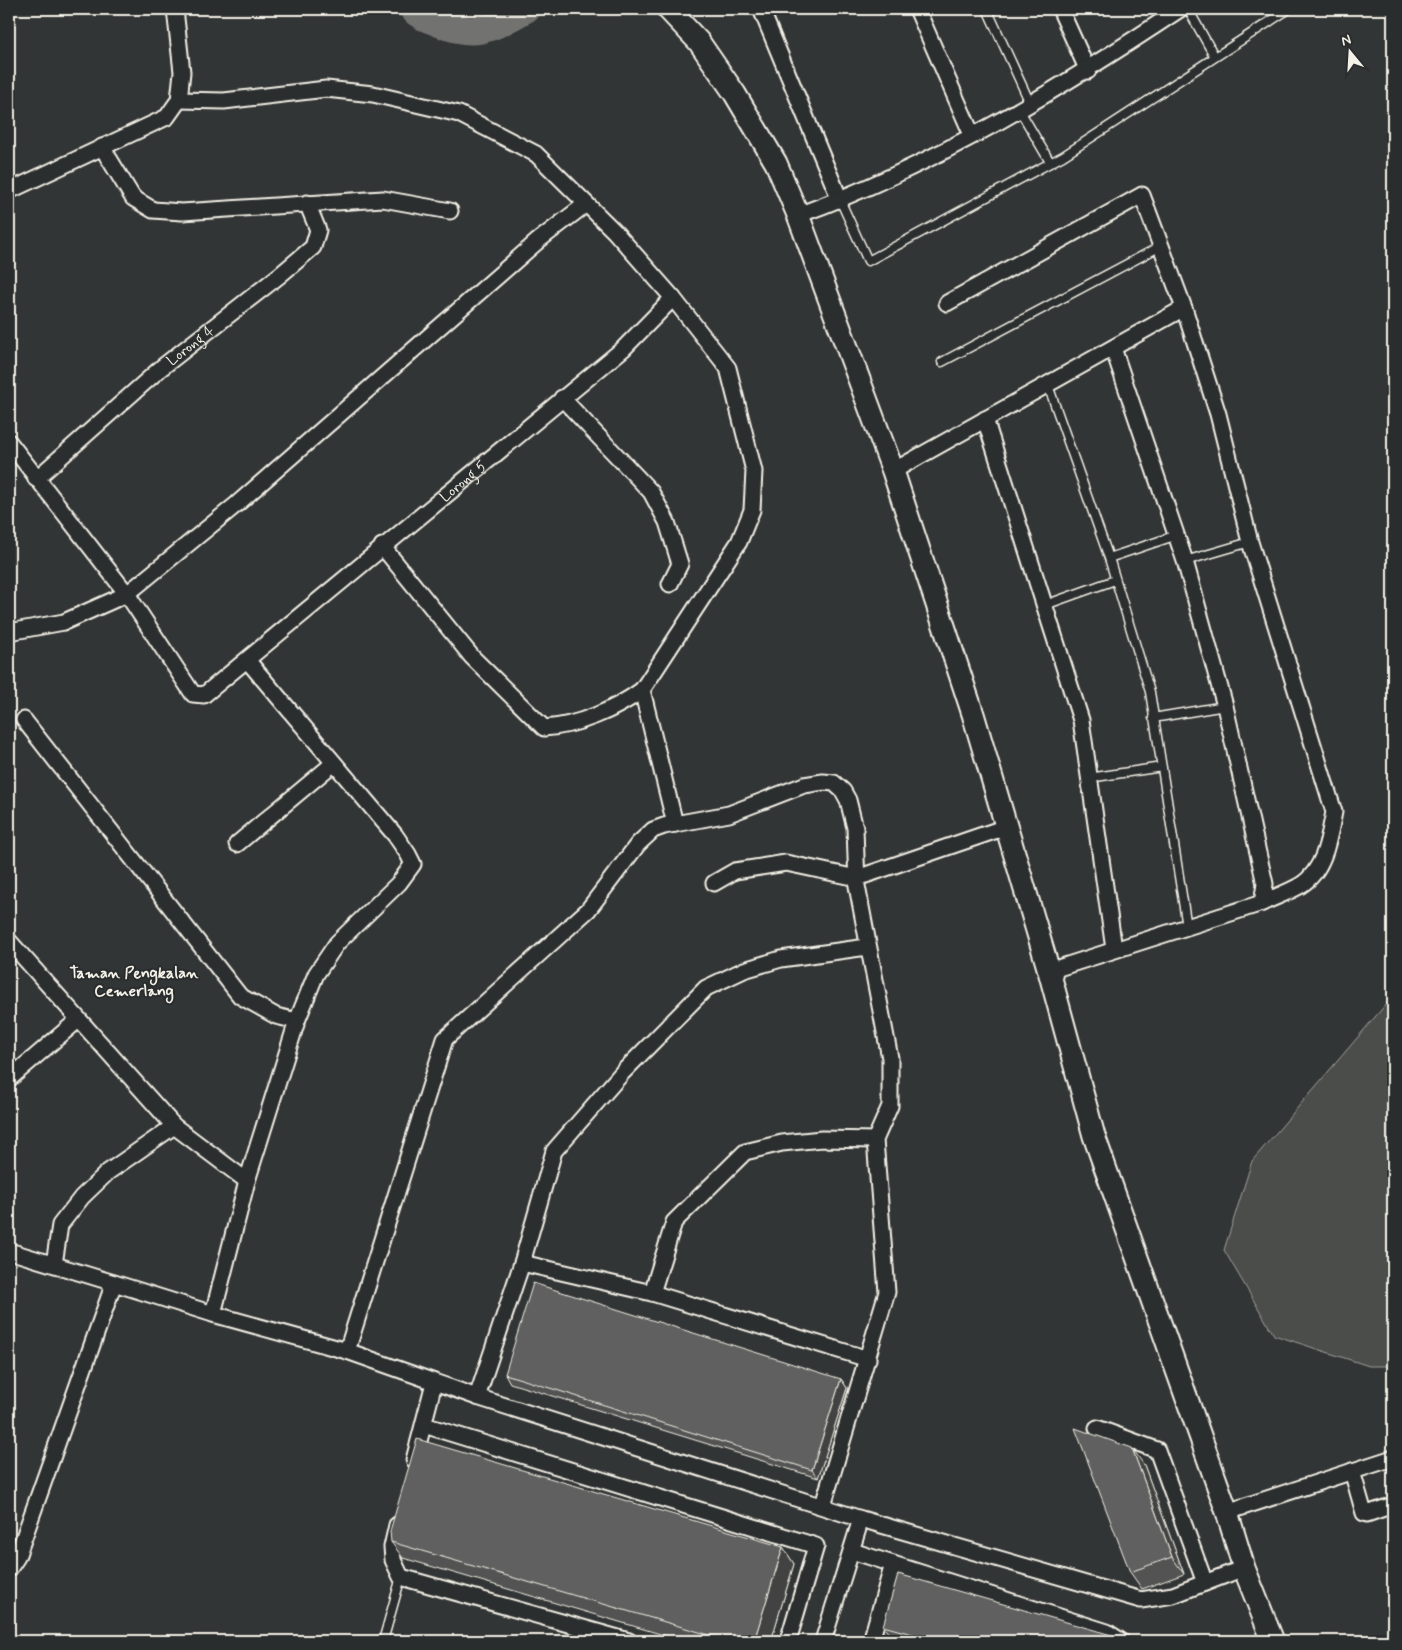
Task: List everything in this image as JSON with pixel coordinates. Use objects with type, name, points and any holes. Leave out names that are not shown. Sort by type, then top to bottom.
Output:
[{"type":"street","points":[[9,191],[167,117],[179,100],[182,72],[175,9]]},
{"type":"street","points":[[668,9],[698,42],[735,94],[776,163],[798,215],[893,471],[973,714],[1049,971],[1094,1136],[1227,1512],[1244,1568],[1273,1641]]},
{"type":"street","points":[[761,9],[840,200]]},
{"type":"street","points":[[917,9],[972,135]]},
{"type":"street","points":[[1060,9],[1088,70]]},
{"type":"street","points":[[798,215],[840,200],[972,135],[1088,70],[1180,9]]},
{"type":"street","points":[[179,100],[224,101],[326,89],[373,94],[458,114],[536,154],[615,232],[673,298],[728,368],[754,471],[752,510],[739,542],[642,690],[626,701],[564,727],[544,728],[472,657],[382,546]]},
{"type":"street","points":[[102,147],[133,198],[153,210],[182,212],[383,199],[450,211]]},
{"type":"street","points":[[947,303],[1142,195],[1184,308],[1218,414],[1250,542],[1334,812],[1328,840],[1319,866],[1302,884],[1262,903],[1049,971]]},
{"type":"street","name":"Lorong 4","points":[[36,479],[161,368],[313,247],[318,230],[307,203]]},
{"type":"street","points":[[9,632],[64,622],[127,594],[237,504],[539,240],[586,204]]},
{"type":"street","name":"Lorong 5","points":[[127,594],[193,694],[204,695],[382,546],[623,350],[673,298]]},
{"type":"street","points":[[893,471],[1184,308]]},
{"type":"street","points":[[1113,348],[1185,561],[1225,706],[1265,884],[1262,903]]},
{"type":"street","points":[[562,398],[651,492],[667,522],[680,564],[670,584]]},
{"type":"street","points":[[985,419],[1081,720],[1114,949]]},
{"type":"street","points":[[9,442],[127,594]]},
{"type":"street","points":[[212,1314],[247,1181],[297,1022],[316,974],[337,943],[399,883],[413,864],[395,835],[247,660]]},
{"type":"street","points":[[642,690],[675,824]]},
{"type":"street","points":[[24,720],[240,996],[276,1016],[297,1022]]},
{"type":"street","points":[[237,844],[334,764]]},
{"type":"street","points":[[347,1351],[445,1039],[588,910],[614,874],[653,830],[728,814],[804,786],[822,782],[834,783],[843,791],[848,800],[855,828],[857,878],[867,947],[890,1058],[890,1106],[875,1140],[887,1292],[822,1505]]},
{"type":"street","points":[[714,883],[735,871],[786,863],[857,878],[1006,828]]},
{"type":"street","points":[[9,941],[174,1126],[247,1181]]},
{"type":"street","points":[[477,1397],[522,1263],[554,1151],[622,1073],[706,988],[744,970],[781,959],[867,947]]},
{"type":"street","points":[[9,1079],[78,1020]]},
{"type":"street","points":[[54,1264],[60,1225],[82,1197],[108,1172],[174,1126]]},
{"type":"street","points":[[652,1293],[674,1222],[745,1152],[782,1142],[822,1139],[875,1140]]},
{"type":"street","points":[[9,1251],[212,1314],[347,1351],[434,1383],[822,1505],[861,1519],[1141,1600],[1174,1595],[1244,1568]]},
{"type":"street","points":[[522,1263],[652,1293],[868,1359]]},
{"type":"street","points":[[9,1569],[17,1557],[114,1283]]},
{"type":"street","points":[[411,1470],[434,1383]]},
{"type":"street","points":[[424,1424],[816,1546],[788,1641]]},
{"type":"street","points":[[1097,1428],[1157,1450],[1205,1583]]},
{"type":"street","points":[[1227,1512],[1393,1458]]},
{"type":"street","points":[[1352,1471],[1364,1513],[1367,1514],[1393,1505]]},
{"type":"street","points":[[402,1507],[392,1546],[393,1560],[401,1577],[629,1641]]},
{"type":"street","points":[[823,1641],[861,1519]]},
{"type":"street","points":[[852,1551],[1107,1632],[1120,1641]]},
{"type":"street","points":[[871,1641],[893,1564]]},
{"type":"lane","points":[[987,9],[1025,106],[1050,162]]},
{"type":"lane","points":[[1188,9],[1215,57]]},
{"type":"lane","points":[[840,200],[868,261],[1050,162],[1289,9]]},
{"type":"lane","points":[[942,362],[1161,246]]},
{"type":"lane","points":[[1048,385],[1109,558],[1150,692],[1187,927]]},
{"type":"lane","points":[[1109,558],[1176,535]]},
{"type":"lane","points":[[1185,561],[1250,542]]},
{"type":"lane","points":[[1045,605],[1115,580]]},
{"type":"lane","points":[[1154,718],[1225,706]]},
{"type":"lane","points":[[1089,778],[1162,767]]},
{"type":"lane","points":[[383,1641],[401,1577]]},
{"type":"shaded area","points":[[1393,996],[1393,1366],[1369,1366],[1274,1335],[1224,1250],[1252,1161]]},
{"type":"building","points":[[533,1283],[841,1379],[812,1470],[505,1374]]},
{"type":"building","points":[[1075,1428],[1132,1448],[1172,1557],[1130,1572]]},
{"type":"building","points":[[417,1439],[783,1547],[754,1641],[730,1641],[391,1542],[390,1531]]},
{"type":"building","points":[[1393,1505],[1393,1528],[1387,1507]]},
{"type":"building","points":[[898,1574],[1115,1636],[1113,1641],[938,1641],[883,1626]]},
{"type":"waterway","points":[[413,9],[425,18],[464,30],[484,29],[494,26],[526,9]]},
{"type":"district","name":"Taman Pengkalan Cemerlang","points":[[134,981]]}]
